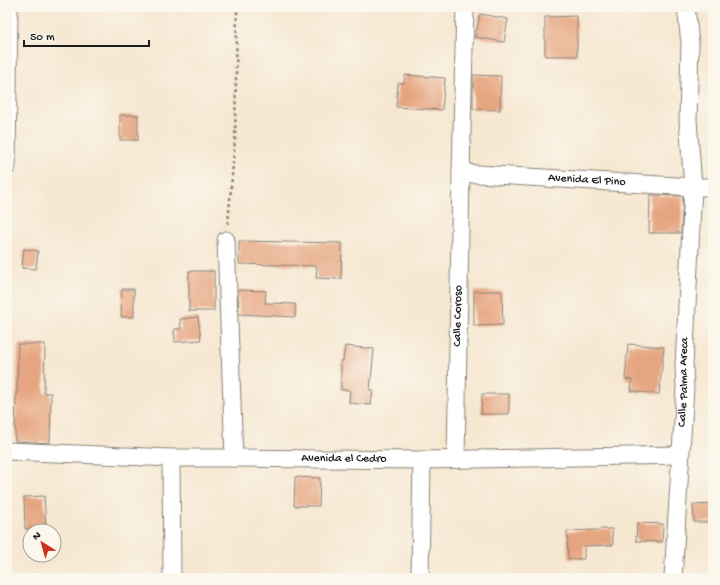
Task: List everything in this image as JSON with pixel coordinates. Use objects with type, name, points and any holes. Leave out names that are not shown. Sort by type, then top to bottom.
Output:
[{"type":"street","points":[[7,166],[9,7]]},
{"type":"street","name":"Calle Coroso","points":[[456,459],[465,7]]},
{"type":"street","name":"Calle Palma Areca","points":[[673,578],[685,388],[684,366],[693,187],[688,120],[690,43],[686,7]]},
{"type":"street","name":"Avenida El Pino","points":[[461,173],[713,187]]},
{"type":"street","points":[[226,240],[234,458]]},
{"type":"street","name":"Avenida el Cedro","points":[[7,451],[171,458],[422,460],[680,455]]},
{"type":"street","points":[[171,458],[172,578]]},
{"type":"street","points":[[420,578],[422,460]]},
{"type":"path","points":[[226,240],[235,140],[237,7]]},
{"type":"building","points":[[480,14],[508,19],[504,42],[475,37]]},
{"type":"building","points":[[577,16],[577,56],[545,56],[545,17]]},
{"type":"building","points":[[405,75],[445,78],[442,110],[396,107],[398,83],[404,83]]},
{"type":"building","points":[[473,75],[501,76],[500,110],[473,109]]},
{"type":"building","points":[[120,115],[138,115],[138,140],[120,140]]},
{"type":"building","points":[[650,195],[683,196],[681,233],[649,233]]},
{"type":"building","points":[[239,241],[342,243],[341,279],[316,278],[317,266],[239,264]]},
{"type":"building","points":[[24,249],[38,251],[36,269],[22,268]]},
{"type":"building","points":[[189,271],[214,271],[214,311],[189,311]]},
{"type":"building","points":[[122,289],[134,289],[134,317],[121,317]]},
{"type":"building","points":[[238,290],[266,291],[265,303],[295,304],[295,317],[239,314]]},
{"type":"building","points":[[474,291],[502,291],[503,325],[474,326]]},
{"type":"building","points":[[198,317],[201,340],[175,342],[174,329],[181,329],[180,319]]},
{"type":"building","points":[[18,344],[45,344],[44,393],[51,393],[50,443],[15,441]]},
{"type":"building","points":[[628,344],[664,347],[659,394],[631,391],[632,380],[625,379]]},
{"type":"building","points":[[345,346],[374,349],[370,390],[373,390],[371,405],[349,403],[350,390],[341,390],[341,361],[343,361]]},
{"type":"building","points":[[482,394],[509,394],[509,414],[481,414]]},
{"type":"building","points":[[295,477],[320,478],[319,506],[294,506]]},
{"type":"building","points":[[44,496],[46,523],[25,523],[24,497]]},
{"type":"building","points":[[713,504],[713,522],[694,522],[693,505]]},
{"type":"building","points":[[637,523],[663,524],[662,542],[636,541]]},
{"type":"building","points":[[612,529],[613,545],[584,546],[584,559],[568,559],[567,531]]}]
